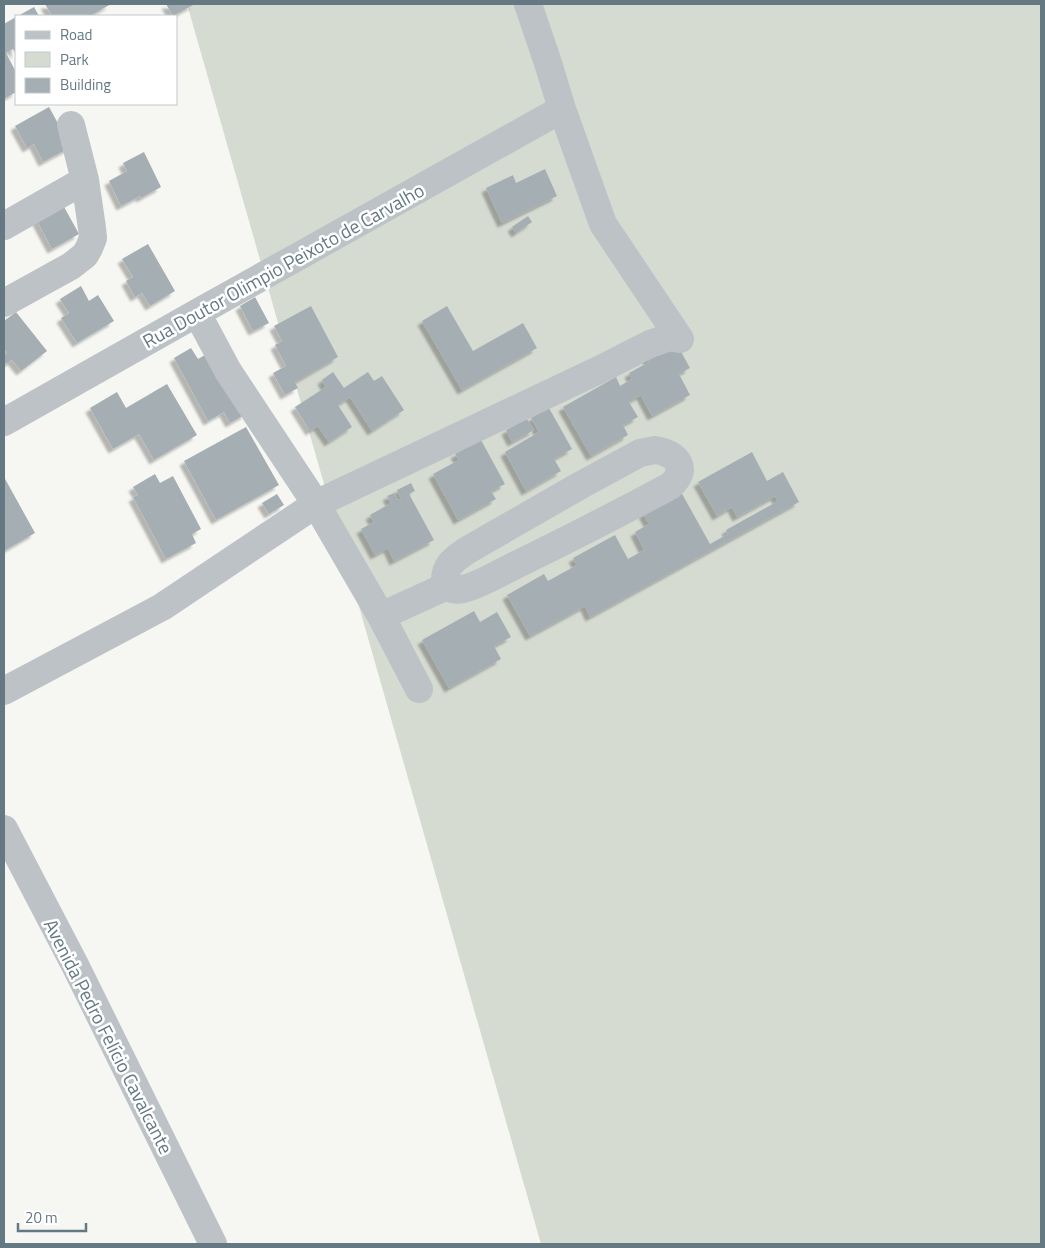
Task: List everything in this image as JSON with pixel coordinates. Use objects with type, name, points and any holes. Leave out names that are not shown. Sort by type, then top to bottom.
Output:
[{"type":"street","points":[[4,690],[162,607],[316,504],[583,378],[650,344],[670,338],[680,339],[604,224],[562,109],[528,4]]},
{"type":"street","name":"Rua Doutor Olimpio Peixoto de Carvalho","points":[[4,422],[562,109]]},
{"type":"street","points":[[4,303],[71,266],[85,255],[93,238],[85,180],[71,125]]},
{"type":"street","points":[[4,226],[85,180]]},
{"type":"street","points":[[197,313],[228,371],[316,504],[381,616],[419,689]]},
{"type":"street","points":[[655,450],[666,451],[679,463],[679,477],[675,482],[639,503],[470,587],[456,590],[447,586],[445,581],[447,571],[458,556],[640,453],[655,450]]},
{"type":"street","points":[[381,616],[447,586]]},
{"type":"street","name":"Avenida Pedro Felício Cavalcante","points":[[4,830],[75,965],[213,1244]]},
{"type":"green space","points":[[187,4],[1041,4],[1041,1244],[541,1244]]},
{"type":"building","points":[[45,4],[111,4],[92,15],[51,15]]},
{"type":"building","points":[[166,4],[195,4],[175,15],[172,15]]},
{"type":"building","points":[[34,7],[38,15],[20,15]]},
{"type":"building","points":[[15,18],[15,53],[13,49],[6,53],[15,70],[15,93],[4,99],[4,24]]},
{"type":"building","points":[[49,107],[71,147],[43,162],[34,144],[27,148],[15,126]]},
{"type":"building","points":[[144,152],[161,187],[121,206],[109,181],[127,171],[123,163]]},
{"type":"building","points":[[545,169],[557,196],[502,223],[486,188],[513,175],[516,183]]},
{"type":"building","points":[[63,205],[79,234],[52,249],[36,219]]},
{"type":"building","points":[[528,216],[532,222],[516,233],[512,227]]},
{"type":"building","points":[[148,244],[175,291],[150,306],[142,293],[135,297],[126,281],[133,277],[122,259]]},
{"type":"building","points":[[81,286],[89,301],[98,295],[114,321],[77,343],[61,318],[69,313],[60,299]]},
{"type":"building","points":[[255,297],[269,323],[253,331],[240,306]]},
{"type":"building","points":[[311,306],[338,357],[295,382],[298,388],[285,395],[273,373],[286,366],[275,345],[282,341],[274,326]]},
{"type":"building","points":[[447,306],[473,351],[523,323],[537,348],[462,390],[422,321]]},
{"type":"building","points":[[16,312],[47,351],[21,371],[12,360],[6,364],[4,360],[4,355],[7,353],[4,349],[4,321]]},
{"type":"building","points":[[674,339],[690,368],[679,374],[690,395],[652,416],[641,395],[629,402],[638,417],[623,425],[628,435],[591,456],[563,407],[616,377],[620,386],[632,379],[629,373],[649,362],[645,355]]},
{"type":"building","points":[[191,348],[198,359],[212,351],[246,414],[230,423],[224,412],[208,421],[174,358]]},
{"type":"building","points":[[333,372],[344,388],[368,372],[374,381],[382,376],[404,410],[372,431],[350,397],[338,405],[352,427],[329,442],[318,426],[310,431],[295,407],[326,387],[322,380]]},
{"type":"building","points":[[167,384],[197,435],[154,460],[139,434],[113,449],[90,408],[117,392],[126,408]]},
{"type":"building","points":[[549,408],[572,449],[554,459],[561,471],[526,491],[505,452],[539,432],[531,418]]},
{"type":"building","points":[[527,419],[534,430],[512,442],[506,430]]},
{"type":"building","points":[[246,427],[279,485],[216,520],[184,461]]},
{"type":"building","points":[[481,440],[505,484],[491,491],[496,499],[458,520],[433,474],[459,460],[455,454]]},
{"type":"building","points":[[752,452],[767,481],[783,472],[799,502],[590,617],[585,606],[530,636],[507,595],[544,574],[548,581],[577,565],[573,558],[615,535],[628,559],[644,550],[635,532],[649,524],[643,513],[681,492],[710,544],[728,534],[726,530],[778,501],[775,496],[737,517],[732,507],[717,516],[698,482]]},
{"type":"building","points":[[155,474],[160,483],[173,476],[201,529],[192,534],[196,543],[166,559],[133,497],[138,495],[133,487]]},
{"type":"building","points":[[4,477],[35,533],[4,551]]},
{"type":"building","points":[[411,483],[415,491],[409,494],[434,540],[394,561],[388,548],[375,555],[361,529],[374,522],[370,515],[391,503],[387,496],[394,493],[398,500],[401,499],[397,490]]},
{"type":"building","points":[[277,494],[284,505],[269,514],[262,503]]},
{"type":"building","points":[[474,611],[480,622],[497,612],[511,637],[494,646],[501,659],[449,688],[422,640]]}]
